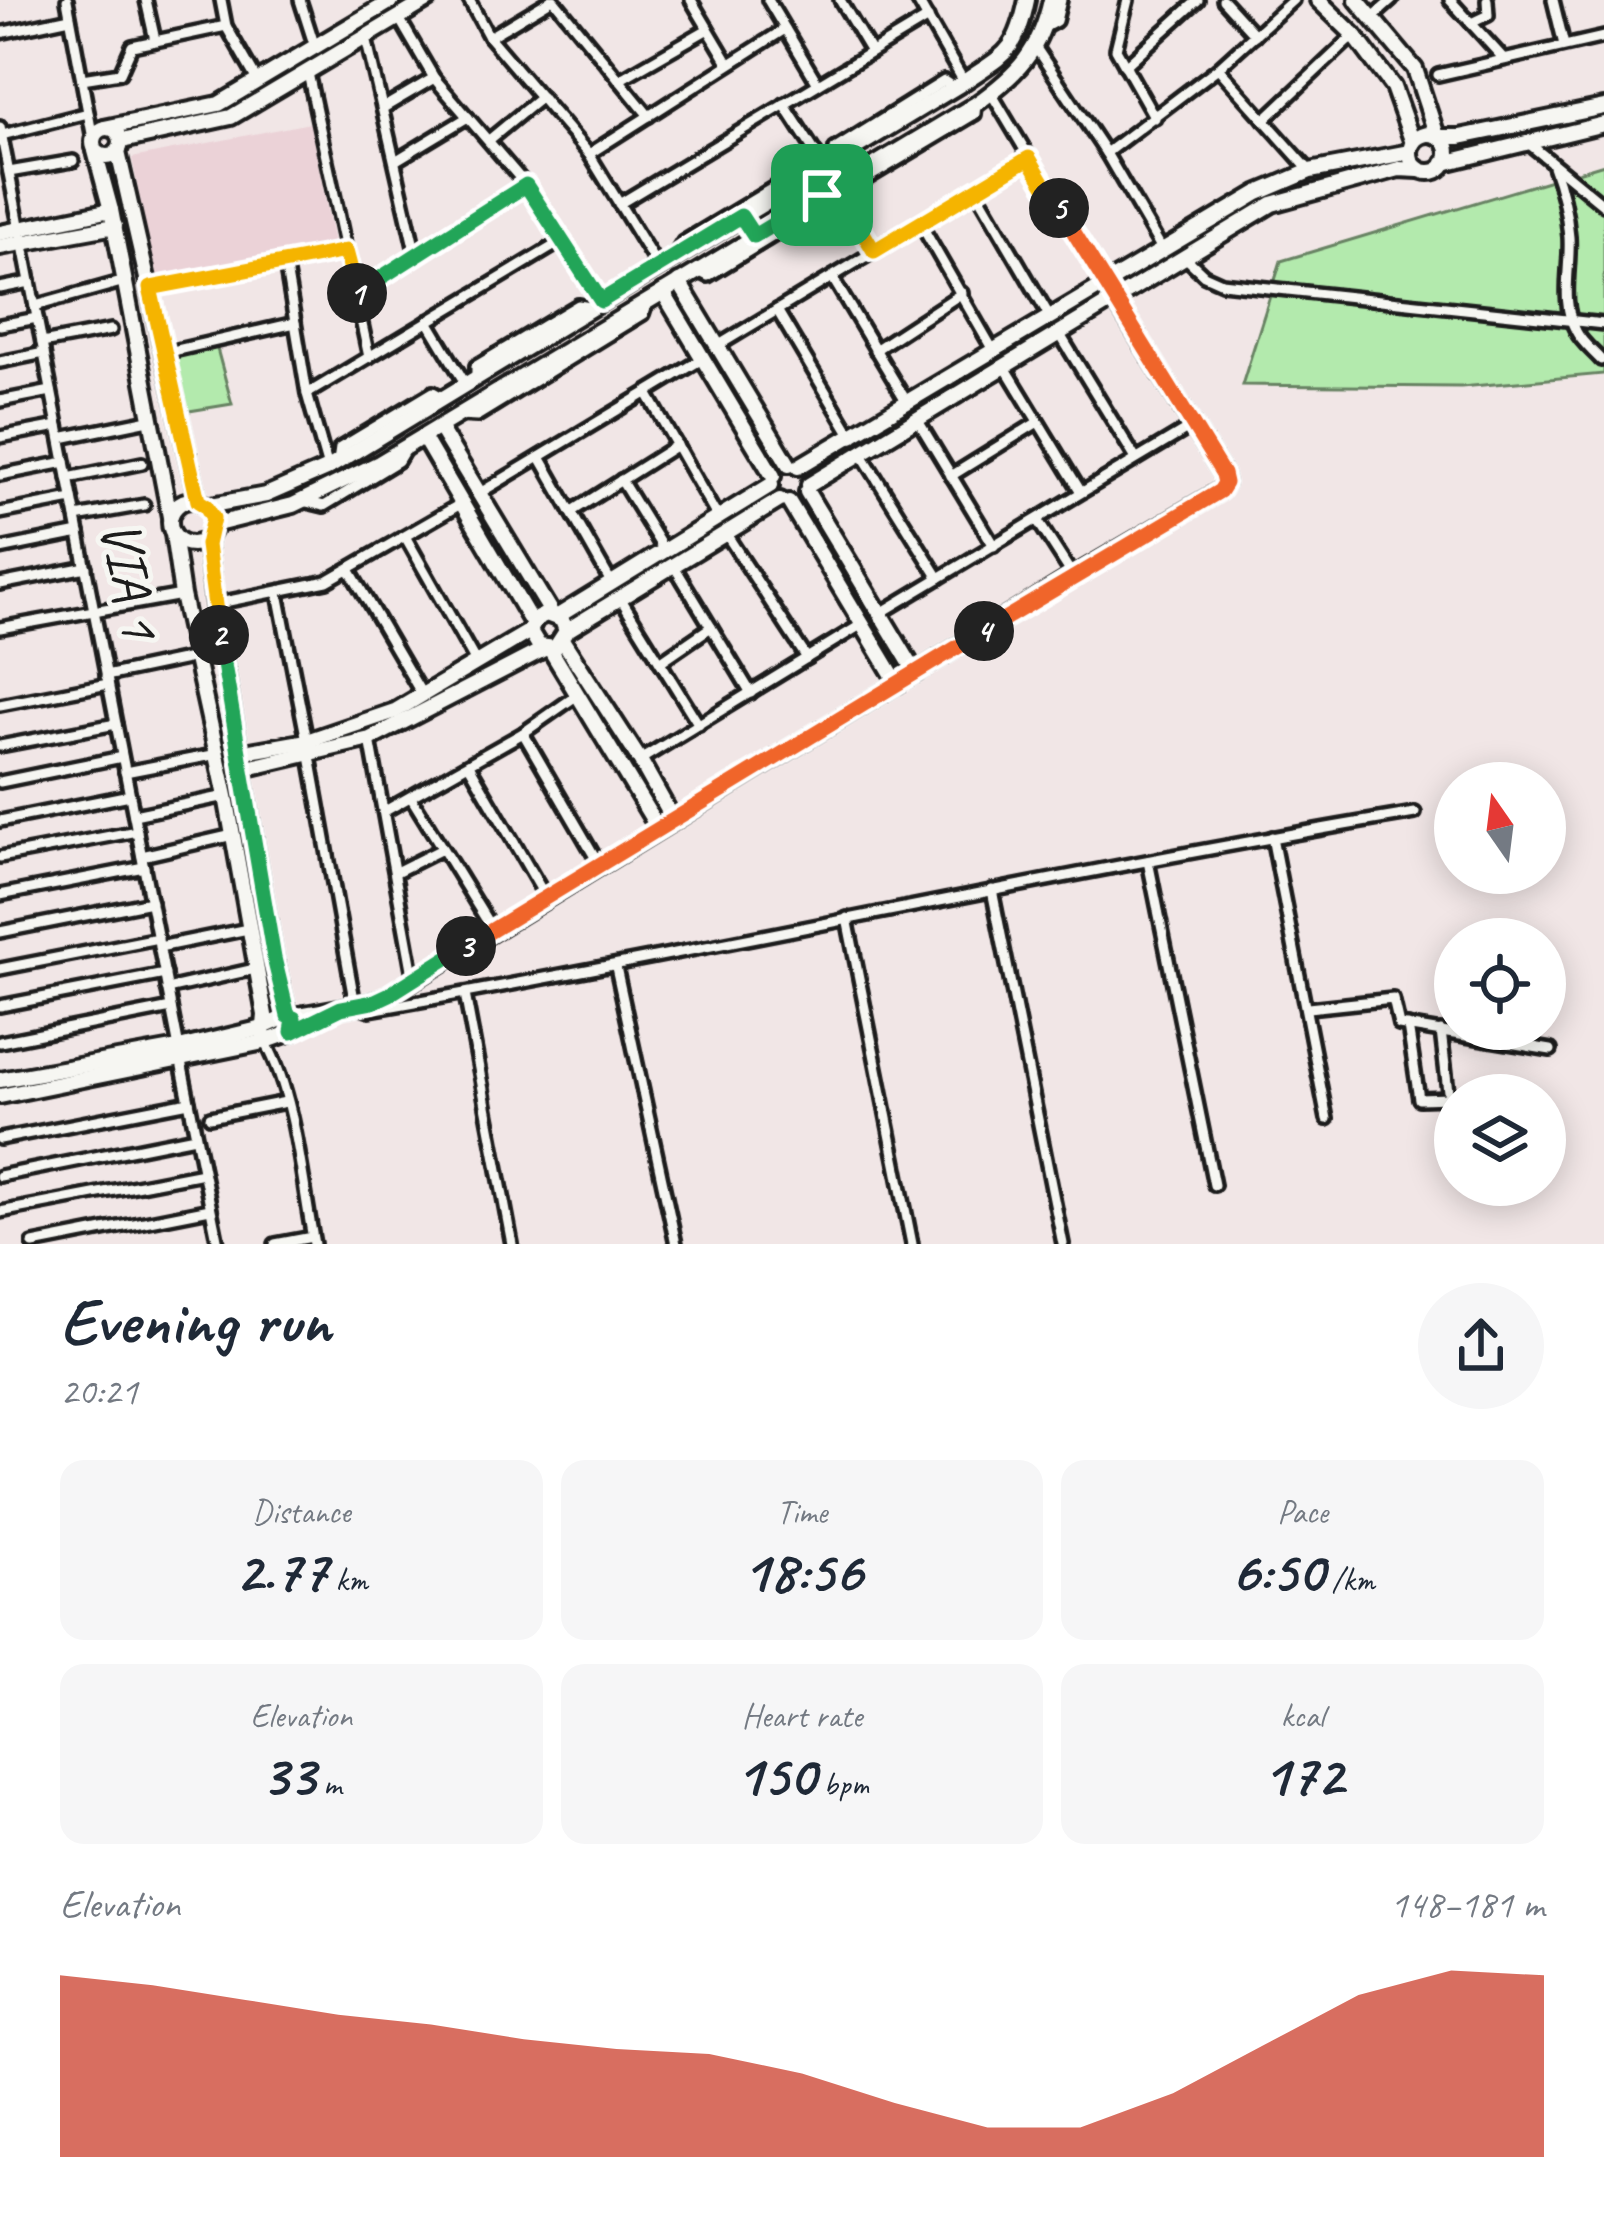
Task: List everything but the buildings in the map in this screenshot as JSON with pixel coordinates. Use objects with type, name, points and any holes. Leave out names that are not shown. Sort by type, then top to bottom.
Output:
[{"type":"street","points":[[67,0],[113,218],[182,595],[222,774],[255,969],[276,1030]]},
{"type":"street","points":[[146,0],[154,40]]},
{"type":"street","points":[[221,0],[226,26],[258,82]]},
{"type":"street","points":[[300,0],[315,47]]},
{"type":"street","points":[[97,139],[108,157],[120,146],[231,117],[428,0]]},
{"type":"street","points":[[469,0],[489,37],[589,154],[658,267]]},
{"type":"street","points":[[489,37],[552,0],[649,116]]},
{"type":"street","points":[[691,0],[730,64]]},
{"type":"street","points":[[768,0],[818,84]]},
{"type":"street","points":[[840,0],[871,52]]},
{"type":"street","points":[[917,0],[959,85]]},
{"type":"street","points":[[170,517],[181,503],[266,495],[333,465],[959,85],[1007,52],[1019,38],[1027,0]]},
{"type":"street","points":[[173,534],[192,544],[212,529],[303,501],[405,448],[976,104],[1036,48],[1051,0]]},
{"type":"street","points":[[1045,27],[1054,25],[1061,0]]},
{"type":"street","points":[[1128,0],[1116,50],[1155,118]]},
{"type":"street","points":[[1125,66],[1198,0]]},
{"type":"street","points":[[1223,0],[1256,35]]},
{"type":"street","points":[[1106,153],[1218,68],[1293,0]]},
{"type":"street","points":[[1318,0],[1354,35],[1393,87],[1419,170]]},
{"type":"street","points":[[1357,0],[1414,69],[1439,137],[1449,151],[1444,164]]},
{"type":"street","points":[[1373,17],[1392,0]]},
{"type":"street","points":[[1450,0],[1503,58]]},
{"type":"street","points":[[1471,23],[1489,15],[1487,0]]},
{"type":"street","points":[[1553,0],[1564,45]]},
{"type":"street","points":[[97,139],[218,104],[382,6]]},
{"type":"street","points":[[382,6],[382,107],[416,255]]},
{"type":"street","points":[[0,33],[70,18]]},
{"type":"street","points":[[619,204],[928,18]]},
{"type":"street","points":[[82,79],[119,73],[132,46],[226,26]]},
{"type":"street","points":[[619,80],[708,28]]},
{"type":"street","points":[[381,29],[434,78],[526,185],[596,304]]},
{"type":"street","points":[[589,154],[785,29]]},
{"type":"street","points":[[1264,120],[1354,35]]},
{"type":"street","points":[[1438,75],[1604,37]]},
{"type":"street","points":[[1036,48],[1162,249]]},
{"type":"street","points":[[1218,68],[1310,171]]},
{"type":"street","points":[[308,73],[369,356]]},
{"type":"street","points":[[382,107],[434,78]]},
{"type":"street","points":[[829,163],[836,149],[944,81],[959,85]]},
{"type":"street","points":[[0,1080],[53,1086],[373,1002],[1073,575],[1220,491],[1223,474],[991,93]]},
{"type":"street","points":[[489,140],[541,97]]},
{"type":"street","points":[[784,104],[829,163]]},
{"type":"street","points":[[698,271],[708,276],[745,254],[819,208],[835,188],[858,184],[975,114],[976,104]]},
{"type":"street","points":[[222,774],[308,748],[423,696],[478,664],[541,615],[555,615],[718,518],[794,466],[853,438],[1258,193],[1310,171],[1439,137],[1460,137],[1604,107]]},
{"type":"street","points":[[1,131],[88,113]]},
{"type":"street","points":[[395,161],[468,117]]},
{"type":"street","points":[[239,753],[370,739],[556,642],[1272,204],[1399,170],[1430,171],[1604,124]]},
{"type":"street","points":[[97,139],[116,130],[164,353],[212,529],[207,545],[214,604],[274,958],[276,1061],[313,1240],[275,1244]]},
{"type":"street","name":"VIA 1","points":[[1,131],[9,172],[6,191],[21,236],[217,1244]]},
{"type":"street","points":[[868,140],[882,160]]},
{"type":"street","points":[[1527,142],[1604,205]]},
{"type":"street","points":[[719,345],[1029,158]]},
{"type":"street","points":[[9,172],[73,161]]},
{"type":"street","points":[[1552,163],[1563,193],[1569,237],[1566,291],[1572,320],[1582,340],[1601,360]]},
{"type":"street","points":[[674,257],[683,242],[790,177],[804,178]]},
{"type":"street","points":[[356,293],[526,185]]},
{"type":"street","points":[[835,188],[874,251]]},
{"type":"street","points":[[976,190],[1050,317]]},
{"type":"street","points":[[741,216],[754,236]]},
{"type":"street","points":[[0,248],[21,236],[113,218]]},
{"type":"street","points":[[920,224],[993,350]]},
{"type":"street","points":[[0,233],[21,236]]},
{"type":"street","points":[[307,394],[562,241]]},
{"type":"street","points":[[131,314],[153,302],[284,262],[346,251]]},
{"type":"street","points":[[1186,258],[1204,275],[1222,283],[1604,324]]},
{"type":"street","points":[[284,262],[307,394],[333,465]]},
{"type":"street","points":[[832,277],[908,404]]},
{"type":"street","points":[[0,326],[125,281]]},
{"type":"street","points":[[0,288],[30,282]]},
{"type":"street","points":[[679,282],[794,466],[806,475],[808,489],[916,673]]},
{"type":"street","points":[[663,292],[898,684]]},
{"type":"street","points":[[875,350],[962,293]]},
{"type":"street","points":[[459,415],[477,416],[643,314],[647,302]]},
{"type":"street","points":[[471,379],[476,366],[496,353],[578,305],[596,304]]},
{"type":"street","points":[[777,310],[853,438]]},
{"type":"street","points":[[428,321],[471,379]]},
{"type":"street","points":[[164,353],[295,323]]},
{"type":"street","points":[[0,362],[111,330]]},
{"type":"street","points":[[1060,333],[1136,459]]},
{"type":"street","points":[[532,343],[544,364]]},
{"type":"street","points":[[214,604],[278,593],[350,571],[704,358]]},
{"type":"street","points":[[1005,367],[1081,493]]},
{"type":"street","points":[[0,401],[51,391]]},
{"type":"street","points":[[647,393],[718,518]]},
{"type":"street","points":[[916,419],[994,546]]},
{"type":"street","points":[[61,439],[149,420]]},
{"type":"street","points":[[951,476],[1038,422]]},
{"type":"street","points":[[879,614],[1194,425]]},
{"type":"street","points":[[0,437],[58,426]]},
{"type":"street","points":[[439,427],[534,642],[556,642]]},
{"type":"street","points":[[423,436],[555,615],[556,642],[576,695],[658,828]]},
{"type":"street","points":[[571,512],[676,445]]},
{"type":"street","points":[[861,453],[939,578]]},
{"type":"street","points":[[540,457],[611,582]]},
{"type":"street","points":[[0,475],[65,462]]},
{"type":"street","points":[[68,478],[142,464]]},
{"type":"street","points":[[621,480],[664,550]]},
{"type":"street","points":[[0,513],[72,499]]},
{"type":"street","points":[[76,517],[144,505]]},
{"type":"street","points":[[1036,520],[1073,575]]},
{"type":"street","points":[[0,549],[79,533]]},
{"type":"street","points":[[726,534],[807,658]]},
{"type":"street","points":[[406,538],[478,664]]},
{"type":"street","points":[[674,566],[751,693]]},
{"type":"street","points":[[0,584],[86,567]]},
{"type":"street","points":[[350,571],[423,696]]},
{"type":"street","points":[[278,593],[308,748],[348,1006]]},
{"type":"street","points":[[0,628],[182,595]]},
{"type":"street","points":[[621,599],[699,725]]},
{"type":"street","points":[[640,760],[864,623]]},
{"type":"street","points":[[660,662],[711,627]]},
{"type":"street","points":[[556,642],[640,760],[673,819]]},
{"type":"street","points":[[0,705],[196,657]]},
{"type":"street","points":[[386,811],[523,733],[576,695]]},
{"type":"street","points":[[0,746],[116,724]]},
{"type":"street","points":[[523,733],[599,864]]},
{"type":"street","points":[[370,739],[414,980]]},
{"type":"street","points":[[125,772],[218,754]]},
{"type":"street","points":[[0,782],[122,757]]},
{"type":"street","points":[[469,764],[545,896]]},
{"type":"street","points":[[0,821],[130,795]]},
{"type":"street","points":[[134,814],[226,796]]},
{"type":"street","points":[[412,799],[492,929]]},
{"type":"street","points":[[348,1006],[370,1010],[616,967],[992,890],[1415,813]]},
{"type":"street","points":[[0,857],[137,830]]},
{"type":"street","points":[[0,895],[233,835]]},
{"type":"street","points":[[1272,837],[1328,1118]]},
{"type":"street","points":[[396,872],[442,849]]},
{"type":"street","points":[[1148,861],[1214,1185]]},
{"type":"street","points":[[992,890],[1063,1244]]},
{"type":"street","points":[[0,932],[151,902]]},
{"type":"street","points":[[847,918],[912,1244]]},
{"type":"street","points":[[0,969],[248,929]]},
{"type":"street","points":[[616,967],[676,1244]]},
{"type":"street","points":[[167,989],[255,969]]},
{"type":"street","points":[[0,1006],[164,974]]},
{"type":"street","points":[[464,994],[512,1244]]},
{"type":"street","points":[[1308,1008],[1393,999],[1399,1024],[1434,1030]]},
{"type":"street","points":[[0,1042],[171,1008]]},
{"type":"street","points":[[1408,1026],[1419,1099],[1434,1099]]},
{"type":"street","points":[[0,1096],[54,1069],[180,1055]]},
{"type":"street","points":[[53,1086],[48,1076],[54,1069]]},
{"type":"street","points":[[0,1139],[189,1102]]},
{"type":"street","points":[[210,1117],[286,1102]]},
{"type":"street","points":[[0,1176],[195,1137]]},
{"type":"street","points":[[0,1212],[202,1173]]},
{"type":"street","points":[[33,1244],[210,1209]]},
{"type":"shaded area","points":[[310,123],[334,243],[155,276],[132,158]]},
{"type":"green space","points":[[1604,164],[1604,374],[1461,387],[1242,385],[1281,261]]},
{"type":"green space","points":[[216,345],[232,404],[183,412],[169,357]]},
{"type":"route","points":[[1029,158],[1223,474],[1220,491],[1073,575],[390,994],[341,1008],[292,1032],[294,1018],[288,1016],[274,958],[214,604],[207,545],[213,518],[198,501],[150,288],[346,251],[356,293],[526,185],[601,301],[741,216],[754,236],[822,195],[836,187],[874,251],[1029,158]]}]
